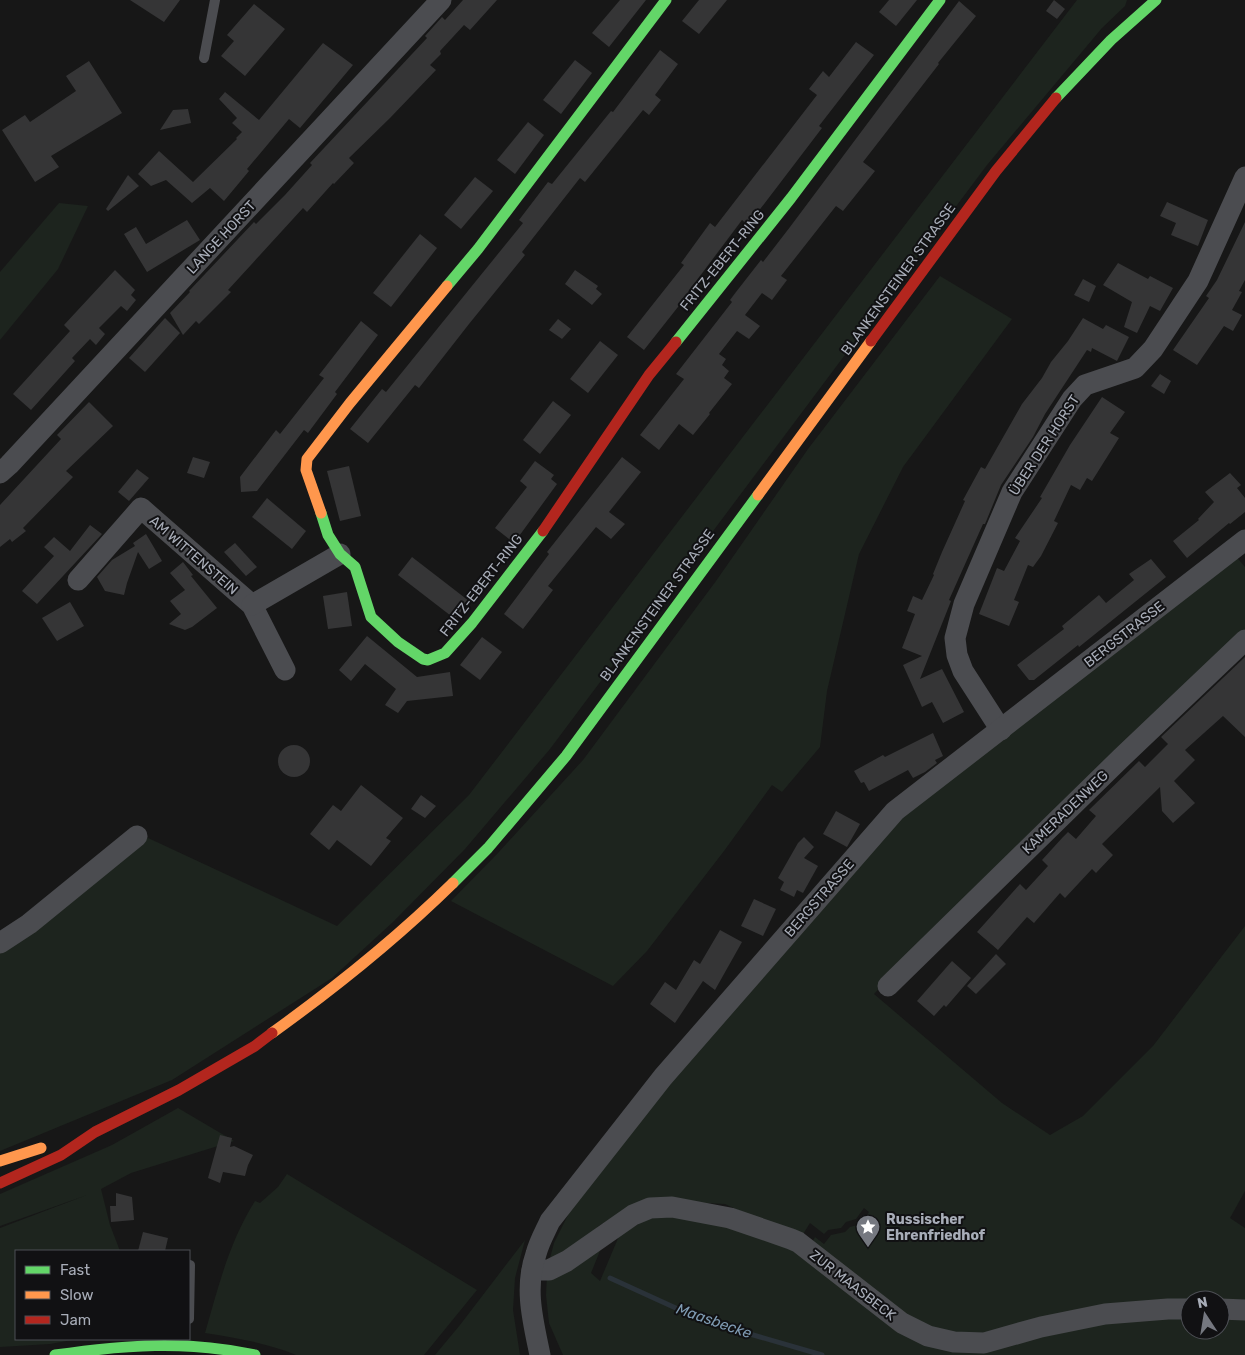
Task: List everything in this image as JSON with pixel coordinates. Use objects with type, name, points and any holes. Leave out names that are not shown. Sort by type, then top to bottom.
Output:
[{"type":"street","name":"LANGE HORST","points":[[0,473],[441,0]]},
{"type":"street","name":"FRITZ-EBERT-RING","points":[[666,0],[478,249],[350,402],[307,459],[306,470],[328,535],[340,554],[355,567],[369,613],[378,625],[398,642],[423,659],[435,658],[450,649],[472,623],[553,518],[649,376],[791,198],[940,0]]},
{"type":"street","name":"BLANKENSTEINER STRASSE","points":[[0,1183],[61,1155],[95,1132],[179,1090],[255,1046],[326,995],[413,922],[488,848],[566,756],[996,171],[1064,88],[1110,40],[1156,0]]},
{"type":"street","name":"ÜBER DER HORST","points":[[1001,730],[963,671],[957,655],[955,638],[964,604],[1012,492],[1072,399],[1085,385],[1135,368],[1153,349],[1198,281],[1245,177]]},
{"type":"street","name":"AM WITTENSTEIN","points":[[78,580],[141,508],[252,605],[285,670]]},
{"type":"street","name":"BERGSTRASSE","points":[[540,1355],[532,1318],[529,1292],[535,1255],[550,1221],[657,1085],[894,811],[1245,540]]},
{"type":"street","name":"AM WITTENSTEIN","points":[[252,605],[340,554]]},
{"type":"street","name":"KAMERADENWEG","points":[[888,986],[1245,640]]},
{"type":"street","points":[[0,943],[29,924],[137,836]]},
{"type":"street","name":"BLANKENSTEINER STRASSE","points":[[0,1161],[95,1132]]},
{"type":"street","name":"ZUR MAASBECK","points":[[532,1270],[549,1270],[567,1261],[633,1215],[658,1206],[730,1218],[791,1238],[902,1323],[928,1336],[954,1342],[984,1343],[1041,1327],[1105,1314],[1180,1309]]},
{"type":"street","points":[[1230,1309],[1245,1310]]},
{"type":"street","points":[[54,1355],[142,1344],[187,1341],[255,1355]]},
{"type":"lane","points":[[204,58],[216,0]]},
{"type":"shaded area","points":[[1077,0],[1127,0],[1125,6],[1102,28],[987,165],[550,749],[465,849],[393,922],[332,978],[172,1080],[0,1151],[0,950],[146,837],[337,926],[469,795]]},
{"type":"shaded area","points":[[59,203],[88,206],[58,269],[0,340],[0,272]]},
{"type":"shaded area","points":[[940,276],[1012,319],[903,467],[859,554],[827,691],[820,747],[782,792],[772,785],[647,951],[613,986],[451,901],[498,853],[583,760],[716,581],[808,449]]},
{"type":"shaded area","points":[[1234,554],[1245,567],[1245,629],[911,953],[874,994],[1002,1103],[1050,1135],[1083,1116],[1153,1046],[1245,926],[1245,1191],[1230,1218],[1245,1228],[1245,1305],[1230,1302],[1230,1290],[1180,1290],[1180,1302],[987,1338],[932,1332],[810,1246],[815,1237],[824,1244],[831,1235],[845,1232],[850,1227],[861,1224],[869,1212],[864,1208],[856,1219],[846,1222],[841,1228],[828,1230],[824,1234],[810,1223],[800,1239],[725,1204],[670,1201],[615,1217],[600,1225],[549,1262],[554,1243],[569,1213],[672,1081],[902,812]]},
{"type":"shaded area","points":[[178,1108],[234,1141],[131,1173],[101,1189],[110,1225],[120,1250],[15,1250],[15,1340],[72,1340],[50,1344],[0,1347],[0,1228],[87,1195],[0,1226],[0,1194],[112,1145]]},
{"type":"shaded area","points":[[287,1174],[477,1290],[424,1355],[296,1355],[263,1344],[205,1333],[231,1249],[246,1217],[255,1201],[260,1203],[278,1187]]},
{"type":"shaded area","points":[[658,1212],[771,1236],[928,1342],[1043,1332],[1180,1313],[1180,1340],[1230,1340],[1230,1313],[1245,1314],[1245,1355],[563,1355],[549,1323],[546,1295],[547,1274],[602,1246],[591,1273],[600,1281],[619,1236]]},
{"type":"shaded area","points":[[525,1240],[515,1278],[513,1310],[520,1355],[435,1355],[460,1325]]},
{"type":"building","points":[[130,0],[180,0],[164,22]]},
{"type":"building","points":[[463,0],[497,0],[470,30],[464,25],[440,51],[441,54],[430,65],[436,70],[349,158],[354,163],[307,212],[303,208],[228,290],[231,292],[199,324],[196,321],[183,335],[170,313],[254,222],[256,224],[285,195],[312,165],[310,163],[427,38],[425,36],[442,17],[445,20]]},
{"type":"building","points":[[620,0],[646,0],[609,47],[592,33]]},
{"type":"building","points":[[699,0],[727,0],[699,34],[682,21]]},
{"type":"building","points":[[889,0],[917,0],[896,26],[879,12]]},
{"type":"building","points":[[1054,0],[1065,9],[1057,19],[1046,11]]},
{"type":"building","points":[[959,1],[976,16],[863,162],[875,171],[843,211],[836,206],[781,276],[787,280],[772,300],[762,293],[745,315],[760,326],[749,339],[737,331],[719,354],[726,359],[722,365],[729,371],[724,378],[732,384],[710,414],[693,435],[679,424],[659,450],[640,435],[684,379],[676,374],[732,302],[730,300],[736,292],[761,260],[763,262],[790,227]]},
{"type":"building","points":[[254,4],[285,29],[245,76],[221,56],[234,41],[227,35]]},
{"type":"building","points":[[856,42],[874,55],[819,126],[822,128],[748,225],[742,220],[689,293],[644,350],[627,337],[684,265],[681,263],[710,223],[715,227],[817,95],[809,89],[823,71],[829,77]]},
{"type":"building","points":[[323,43],[353,65],[300,128],[289,119],[247,169],[249,171],[224,201],[210,188],[192,203],[166,180],[151,186],[138,174],[159,151],[193,182],[242,132],[232,123],[237,118],[219,99],[225,92],[259,120]]},
{"type":"building","points":[[660,50],[678,64],[655,95],[661,100],[649,115],[643,110],[585,182],[580,178],[522,252],[525,255],[419,388],[415,385],[368,443],[350,429],[382,389],[386,392],[523,223],[519,220],[548,182],[552,184],[611,111],[613,112]]},
{"type":"building","points":[[575,60],[592,73],[561,114],[543,100]]},
{"type":"building","points":[[89,61],[122,113],[51,156],[59,167],[35,182],[2,130],[25,115],[30,122],[76,91],[66,76]]},
{"type":"building","points":[[188,109],[191,123],[160,130],[173,110]]},
{"type":"building","points":[[528,122],[544,135],[515,174],[497,160]]},
{"type":"building","points":[[128,175],[139,186],[108,211],[106,209]]},
{"type":"building","points":[[475,177],[493,191],[461,229],[444,215]]},
{"type":"building","points":[[1167,202],[1208,220],[1198,246],[1171,235],[1176,223],[1160,216]]},
{"type":"building","points":[[187,220],[200,240],[147,272],[124,234],[136,227],[146,244]]},
{"type":"building","points":[[1245,222],[1245,280],[1239,291],[1242,292],[1232,310],[1242,315],[1233,331],[1224,326],[1197,365],[1173,350],[1209,298],[1206,296],[1217,280]]},
{"type":"building","points":[[420,234],[437,248],[391,307],[373,293]]},
{"type":"building","points":[[1118,263],[1148,279],[1150,276],[1173,288],[1160,311],[1150,306],[1137,333],[1124,327],[1132,302],[1103,285]]},
{"type":"building","points":[[115,270],[135,290],[131,295],[136,300],[127,311],[121,306],[99,328],[105,334],[96,345],[90,339],[72,358],[75,361],[31,410],[13,394],[70,331],[64,325]]},
{"type":"building","points":[[575,270],[598,286],[596,289],[602,294],[592,305],[565,284]]},
{"type":"building","points":[[1083,279],[1096,286],[1089,302],[1074,295]]},
{"type":"building","points":[[165,318],[180,333],[145,372],[129,358]]},
{"type":"building","points":[[1083,318],[1103,329],[1106,325],[1129,337],[1117,361],[1092,348],[1091,352],[1087,350],[1001,485],[949,600],[951,601],[920,679],[942,669],[964,712],[943,723],[932,702],[922,707],[903,665],[922,656],[902,648],[915,614],[907,611],[913,596],[922,600],[965,501],[963,500],[981,467],[985,469],[1022,404]]},
{"type":"building","points":[[558,319],[571,329],[562,339],[549,330]]},
{"type":"building","points":[[361,321],[378,335],[335,392],[337,394],[308,433],[304,430],[257,491],[241,492],[240,477],[276,430],[280,434],[324,378],[319,375]]},
{"type":"building","points":[[600,341],[618,355],[588,393],[570,379]]},
{"type":"building","points":[[1160,374],[1171,381],[1164,394],[1151,386]]},
{"type":"building","points":[[1102,397],[1125,412],[1110,433],[1119,438],[1092,481],[1087,478],[1080,490],[1071,485],[1054,521],[1058,523],[1041,556],[1033,567],[1028,565],[1014,600],[1019,602],[1009,626],[979,614],[997,568],[1004,571],[1020,541],[1015,538],[1042,498],[1040,497],[1070,445]]},
{"type":"building","points":[[553,401],[571,415],[540,454],[523,440]]},
{"type":"building","points":[[89,402],[113,426],[66,471],[73,477],[23,528],[26,531],[12,542],[10,539],[0,547],[0,505],[61,439],[57,435]]},
{"type":"building","points":[[193,457],[210,462],[204,478],[187,473]]},
{"type":"building","points":[[622,457],[641,472],[609,512],[625,524],[611,539],[596,527],[548,586],[553,590],[523,629],[504,614],[549,554],[547,552]]},
{"type":"building","points":[[535,461],[554,475],[551,479],[557,484],[514,543],[495,528],[527,487],[520,481]]},
{"type":"building","points":[[349,466],[361,516],[340,521],[327,471]]},
{"type":"building","points":[[137,469],[149,478],[129,501],[118,492]]},
{"type":"building","points":[[1230,473],[1241,485],[1237,488],[1245,498],[1245,512],[1187,558],[1173,541],[1199,520],[1214,502],[1205,492]]},
{"type":"building","points":[[267,498],[306,531],[292,549],[252,517]]},
{"type":"building","points":[[90,525],[102,534],[37,604],[22,591],[54,556],[44,547],[54,537],[70,551]]},
{"type":"building","points":[[146,534],[162,561],[149,569],[138,552],[124,595],[105,591],[97,577],[112,560],[135,546],[133,543]]},
{"type":"building","points":[[235,543],[257,567],[246,576],[224,552]]},
{"type":"building","points":[[412,557],[469,601],[455,619],[398,575]]},
{"type":"building","points":[[1151,559],[1166,577],[1079,647],[1078,645],[1034,680],[1029,680],[1017,665],[1064,629],[1062,626],[1099,595],[1106,603],[1134,580],[1129,574]]},
{"type":"building","points":[[183,562],[193,575],[191,576],[217,608],[185,630],[169,624],[181,614],[170,601],[185,590],[170,573]]},
{"type":"building","points":[[347,592],[352,626],[328,629],[323,596]]},
{"type":"building","points":[[70,602],[84,626],[57,641],[42,618]]},
{"type":"building","points":[[367,636],[417,677],[450,672],[453,696],[407,701],[398,713],[385,705],[396,689],[365,664],[351,681],[339,670]]},
{"type":"building","points":[[482,637],[502,652],[480,680],[460,665]]},
{"type":"building","points":[[1245,657],[1245,737],[1223,716],[1185,750],[1195,760],[1174,781],[1195,803],[1173,823],[1162,811],[1160,787],[1102,844],[1113,855],[1096,873],[1092,869],[1065,898],[1060,893],[1034,923],[1027,917],[998,950],[977,932],[1020,884],[1026,890],[1048,866],[1042,860],[1068,832],[1076,839],[1096,816],[1089,810],[1139,761],[1145,767],[1168,744],[1161,737]]},
{"type":"building","points":[[933,733],[943,756],[935,760],[937,763],[925,772],[913,778],[908,770],[869,791],[864,782],[861,783],[854,771],[883,755],[885,757]]},
{"type":"building","points":[[294,745],[305,750],[310,761],[305,772],[294,777],[283,772],[278,761],[283,750]]},
{"type":"building","points":[[361,785],[403,818],[386,838],[391,841],[371,866],[337,840],[329,850],[310,834],[333,805],[341,811]]},
{"type":"building","points":[[421,795],[436,806],[425,818],[411,809]]},
{"type":"building","points":[[836,811],[860,824],[847,847],[823,834]]},
{"type":"building","points":[[804,837],[814,847],[804,858],[818,866],[803,893],[797,890],[794,897],[780,890],[784,882],[778,878],[798,843]]},
{"type":"building","points":[[754,899],[776,909],[763,936],[741,926]]},
{"type":"building","points":[[720,930],[742,942],[715,990],[703,981],[675,1023],[650,1004],[665,982],[676,990],[694,960],[700,964]]},
{"type":"building","points":[[996,954],[1006,964],[976,994],[967,986]]},
{"type":"building","points":[[952,961],[971,978],[946,1007],[944,1005],[934,1016],[917,1001]]},
{"type":"building","points":[[220,1135],[232,1138],[230,1147],[234,1146],[253,1155],[245,1176],[223,1172],[220,1183],[208,1178]]},
{"type":"building","points":[[116,1193],[132,1197],[134,1220],[111,1222],[110,1206],[116,1206]]},
{"type":"building","points":[[143,1232],[168,1238],[165,1250],[138,1250]]},
{"type":"waterway","name":"Maasbecke","points":[[610,1278],[702,1320],[822,1355]]},
{"type":"traffic: fast","points":[[447,286],[478,249],[666,0]]},
{"type":"traffic: fast","points":[[676,342],[791,198],[940,0]]},
{"type":"traffic: fast","points":[[1056,98],[1111,40],[1156,0]]},
{"type":"traffic: fast","points":[[453,883],[488,848],[566,756],[758,495]]},
{"type":"traffic: fast","points":[[321,513],[328,535],[340,554],[355,567],[371,617],[398,642],[423,659],[428,660],[445,653],[472,623],[543,531]]},
{"type":"traffic: fast","points":[[55,1355],[155,1346],[204,1347],[255,1355]]},
{"type":"traffic: slow","points":[[321,513],[306,470],[307,459],[350,403],[447,286]]},
{"type":"traffic: slow","points":[[758,495],[871,341]]},
{"type":"traffic: slow","points":[[272,1033],[366,961],[453,883]]},
{"type":"traffic: slow","points":[[0,1161],[41,1148]]},
{"type":"traffic: jam","points":[[871,341],[996,171],[1056,98]]},
{"type":"traffic: jam","points":[[543,531],[649,375],[676,342]]},
{"type":"traffic: jam","points":[[0,1183],[61,1155],[95,1132],[179,1090],[255,1046],[272,1033]]},
{"type":"place","name":"Russischer Ehrenfriedhof","points":[[868,1248]]}]
